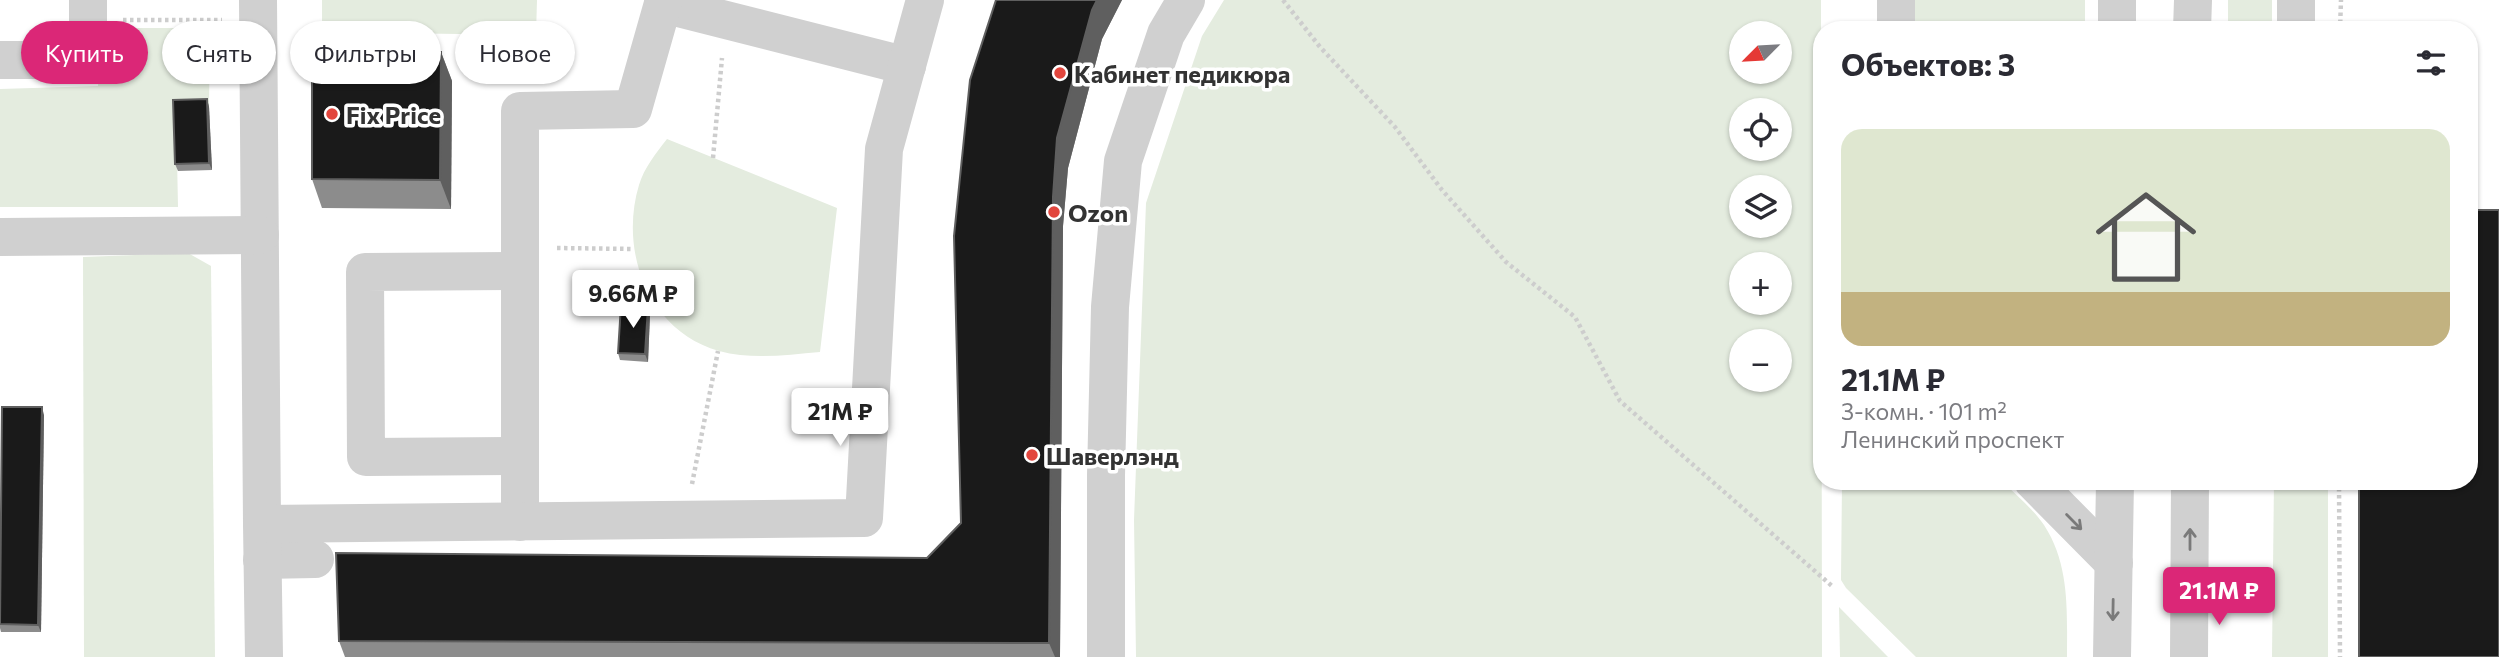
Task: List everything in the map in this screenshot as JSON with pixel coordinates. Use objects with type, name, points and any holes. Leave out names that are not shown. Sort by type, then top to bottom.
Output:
[{"type":"street","points":[[262,542],[520,522],[864,518],[884,149],[925,0]]},
{"type":"street","points":[[1106,657],[1105,475],[1110,307],[1123,161],[1166,34],[1186,0]]},
{"type":"street","points":[[1896,0],[1896,21]]},
{"type":"street","points":[[2117,0],[2117,21]]},
{"type":"street","points":[[2192,21],[2193,0]]},
{"type":"street","points":[[2296,0],[2296,21]]},
{"type":"street","points":[[520,522],[520,111],[633,109],[664,2],[907,66]]},
{"type":"street","points":[[0,60],[88,60],[88,10]]},
{"type":"street","points":[[258,10],[264,657]]},
{"type":"street","points":[[0,237],[260,235]]},
{"type":"street","points":[[520,259],[365,272],[366,457],[520,456]]},
{"type":"street","points":[[2043,490],[2114,563]]},
{"type":"street","points":[[2112,657],[2115,490]]},
{"type":"street","points":[[2189,657],[2190,490]]},
{"type":"street","points":[[262,542],[315,559]]},
{"type":"path","points":[[1283,0],[1320,47],[1395,127],[1442,190],[1506,262],[1575,317],[1620,401],[1832,586]]},
{"type":"path","points":[[2340,0],[2340,21]]},
{"type":"path","points":[[88,10],[258,10]]},
{"type":"path","points":[[713,158],[722,53]]},
{"type":"path","points":[[520,259],[634,248]]},
{"type":"path","points":[[685,520],[718,351]]},
{"type":"path","points":[[2339,490],[2340,657]]},
{"type":"shaded area","points":[[322,0],[537,0],[536,21],[455,21],[455,34],[441,34],[441,21],[322,21]]},
{"type":"shaded area","points":[[1224,0],[1821,0],[1821,21],[1813,21],[1813,490],[1822,490],[1822,657],[1136,657],[1134,520],[1146,203],[1202,36]]},
{"type":"shaded area","points":[[1913,0],[2085,0],[2085,21],[1913,21]]},
{"type":"shaded area","points":[[2228,0],[2272,0],[2272,21],[2228,21]]},
{"type":"shaded area","points":[[148,28],[162,28],[162,84],[209,84],[209,107],[176,107],[178,207],[0,207],[0,89],[148,84]]},
{"type":"shaded area","points":[[667,139],[837,208],[820,352],[756,356],[719,351],[694,341],[674,326],[657,307],[645,285],[637,261],[633,236],[634,210],[644,173]]},
{"type":"shaded area","points":[[188,253],[211,266],[215,657],[84,657],[83,257]]},
{"type":"shaded area","points":[[1842,490],[2011,490],[2040,519],[2059,556],[2065,589],[2067,657],[1916,657],[1841,580]]},
{"type":"shaded area","points":[[2274,490],[2328,490],[2328,657],[2272,657]]},
{"type":"shaded area","points":[[1839,607],[1888,657],[1840,657]]},
{"type":"building","points":[[996,0],[1097,0],[1057,138],[1053,197],[1049,643],[339,641],[336,553],[927,558],[961,523],[954,236],[970,80]]},
{"type":"building","points":[[312,84],[441,84],[440,180],[312,179]]},
{"type":"building","points":[[207,99],[209,163],[175,164],[173,100]]},
{"type":"building","points":[[2478,210],[2499,210],[2499,657],[2359,657],[2359,490],[2478,490]]},
{"type":"building","points":[[621,305],[648,307],[645,354],[618,353]]},
{"type":"building","points":[[2,407],[42,407],[38,625],[0,624]]},
{"type":"place","name":"Кабинет педикюра","points":[[1060,73]]},
{"type":"place","name":"Fix Price","points":[[332,114]]},
{"type":"place","name":"Ozon","points":[[1054,212]]},
{"type":"place","name":"Шаверлэнд","points":[[1032,455]]}]
